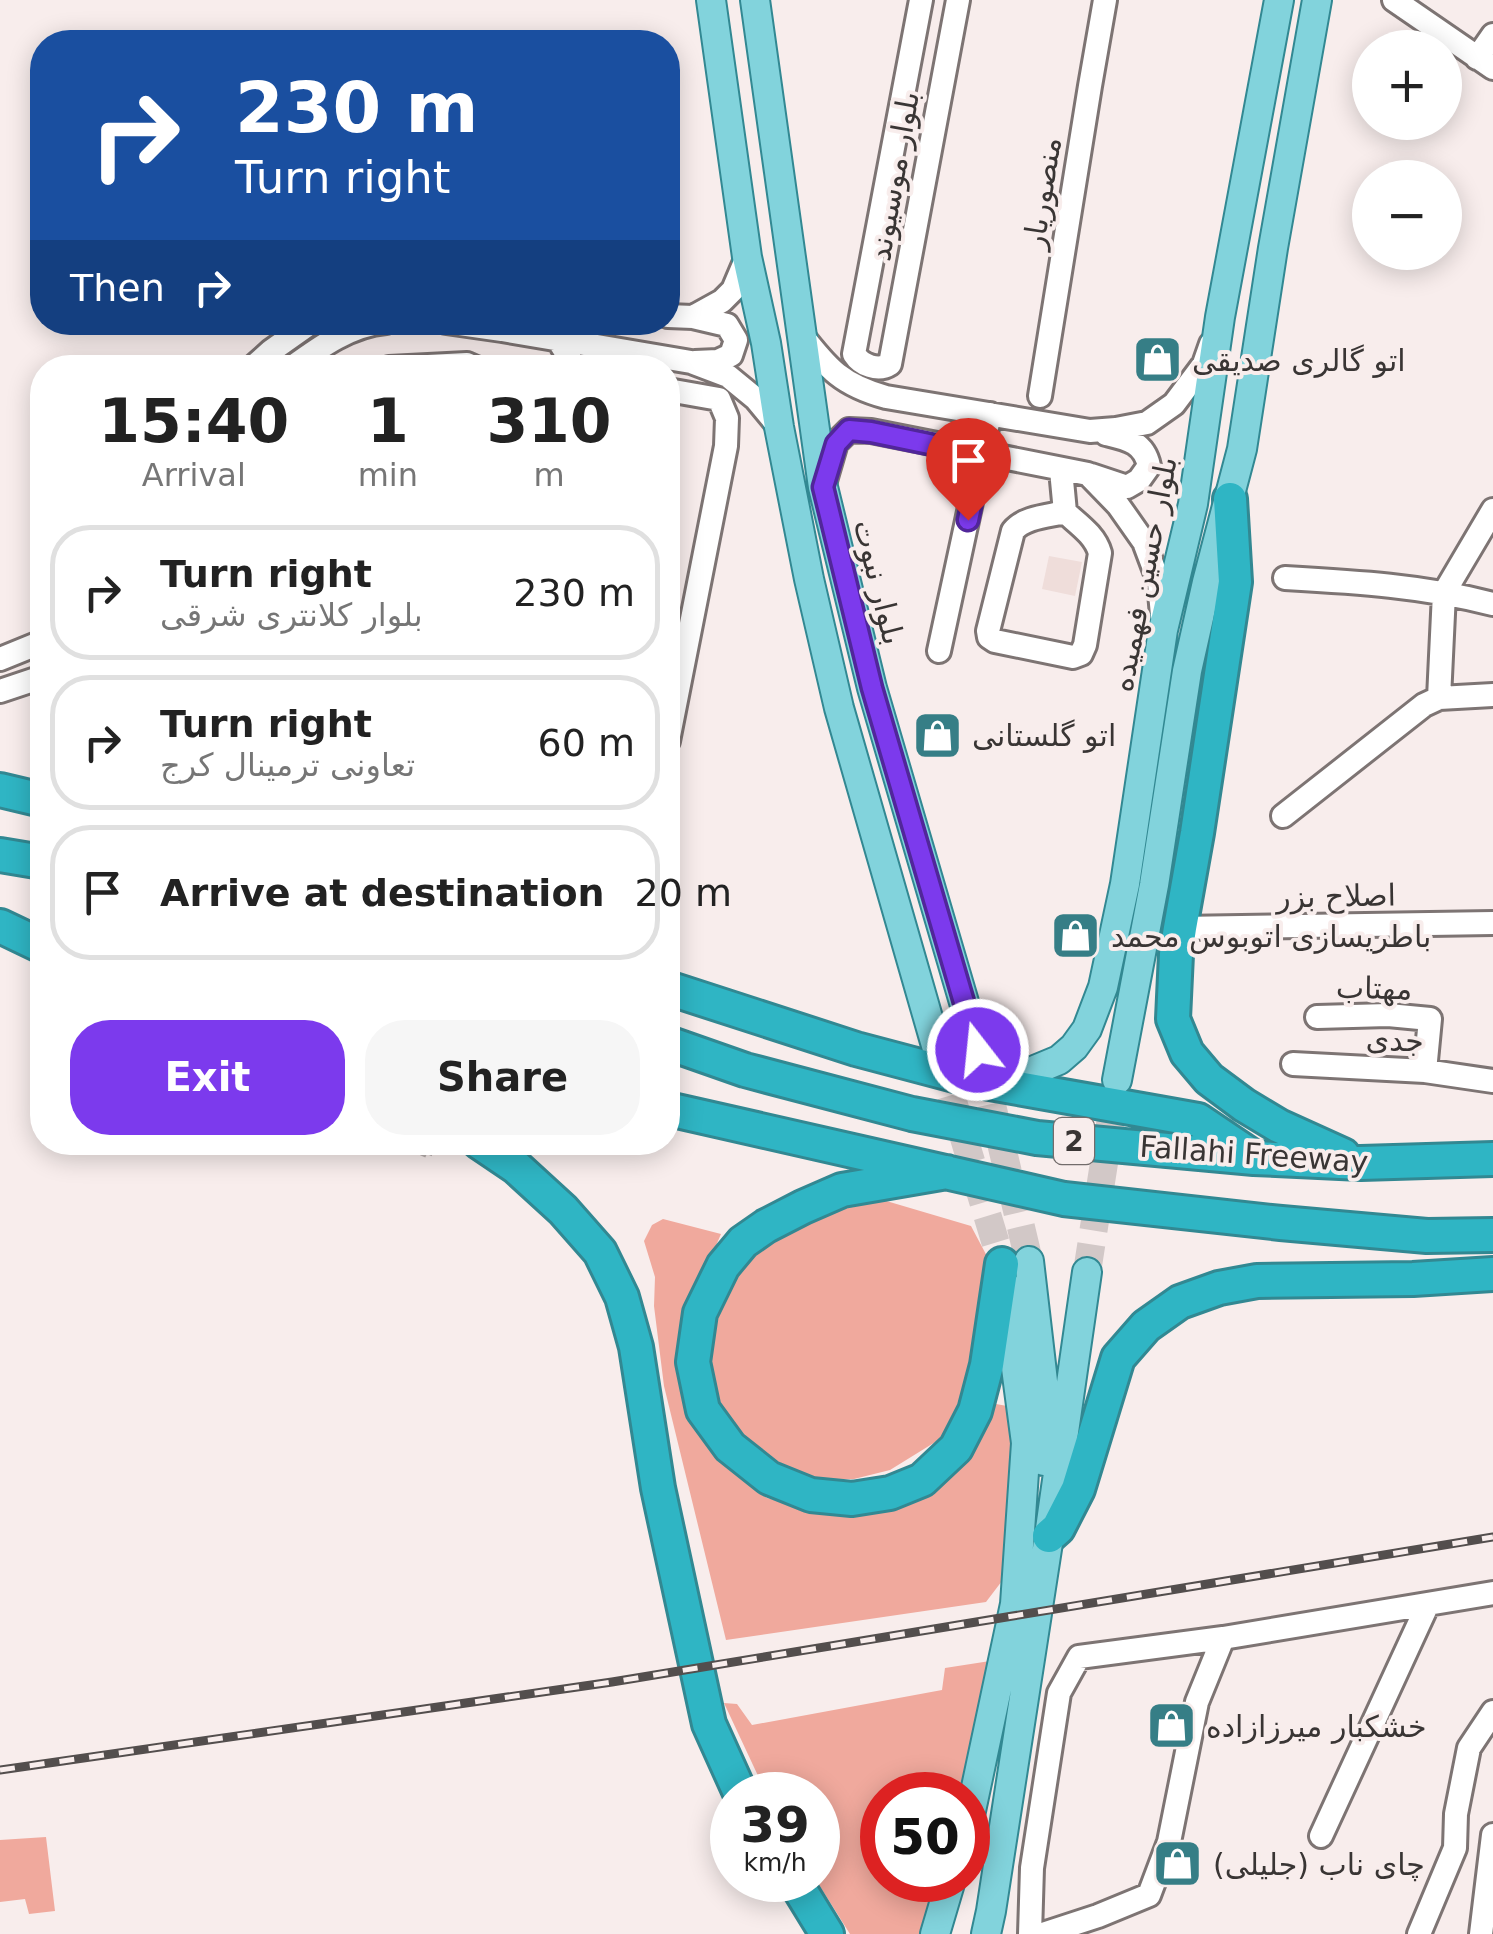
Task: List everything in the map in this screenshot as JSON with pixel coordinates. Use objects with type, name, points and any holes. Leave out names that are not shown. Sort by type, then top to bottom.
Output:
[{"type":"highway","points":[[1230,499],[1235,582],[1176,954],[1173,1019],[1187,1053],[1208,1079],[1279,1126],[1361,1163]]},
{"type":"highway","points":[[0,790],[30,797]]},
{"type":"highway","points":[[0,854],[30,860]]},
{"type":"highway","points":[[0,923],[30,928]]},
{"type":"highway","points":[[0,923],[30,939]]},
{"type":"highway","points":[[680,992],[856,1049],[976,1065],[1198,1120],[1254,1158]]},
{"type":"highway","name":"Fallahi Freeway","points":[[680,1047],[745,1070],[912,1114],[1037,1138],[1254,1158],[1361,1163],[1493,1159]]},
{"type":"highway","name":"Fallahi Freeway","points":[[680,1112],[1064,1200],[1427,1236],[1493,1235]]},
{"type":"highway","points":[[498,1155],[563,1210],[600,1252],[622,1297],[636,1347],[658,1488],[709,1724],[730,1772]]},
{"type":"highway","points":[[948,1172],[842,1190],[803,1206],[743,1242],[723,1266],[700,1312],[693,1362],[703,1410],[730,1447],[769,1478],[810,1495],[852,1499],[890,1493],[922,1480],[956,1448],[975,1411],[1016,1263]]},
{"type":"highway","points":[[1049,1536],[1058,1528],[1078,1490],[1118,1358],[1146,1326],[1180,1302],[1219,1288],[1258,1281],[1493,1274]]},
{"type":"highway","points":[[807,1902],[826,1934]]},
{"type":"main road","points":[[711,0],[747,257],[810,579],[839,708],[937,1049]]},
{"type":"main road","name":"بلوار نبوت","points":[[755,0],[823,487],[872,688],[976,1065]]},
{"type":"main road","name":"بلوار حسین فهمیده","points":[[976,1065],[1030,1072],[1060,1060],[1087,1029],[1103,988],[1125,884],[1163,630],[1193,504],[1220,316],[1278,0]]},
{"type":"main road","name":"بلوار حسین فهمیده","points":[[1117,1080],[1154,885],[1188,671],[1242,449],[1318,0]]},
{"type":"main road","points":[[1016,1263],[1046,1407],[1043,1526],[1049,1536]]},
{"type":"main road","points":[[979,1772],[1014,1604],[1026,1443],[1016,1263]]},
{"type":"main road","points":[[989,1926],[1086,1272]]},
{"type":"main road","points":[[935,1934],[946,1902]]},
{"type":"main road","points":[[947,1934],[951,1902]]},
{"type":"street","name":"بلوار موسیوند","points":[[921,0],[854,354],[868,366],[890,364],[958,0]]},
{"type":"street","name":"منصوریار","points":[[1040,396],[1106,0]]},
{"type":"street","points":[[1394,0],[1485,63],[1493,34]]},
{"type":"street","points":[[693,318],[733,290],[747,257]]},
{"type":"street","points":[[1090,431],[1147,423],[1174,404],[1204,364],[1220,316]]},
{"type":"street","points":[[680,317],[727,325],[736,340],[731,355],[718,361],[680,362]]},
{"type":"street","points":[[800,333],[825,366],[862,391],[1136,441],[1147,455],[1149,466],[1139,480],[1127,487],[1088,474],[849,430],[836,444],[823,487]]},
{"type":"street","points":[[267,355],[294,335]]},
{"type":"street","points":[[310,355],[344,335]]},
{"type":"street","points":[[491,335],[561,355]]},
{"type":"street","points":[[691,362],[728,376],[756,399],[779,427]]},
{"type":"street","points":[[680,392],[719,399],[727,418],[726,446],[680,680]]},
{"type":"street","points":[[940,651],[990,414]]},
{"type":"street","points":[[1060,470],[1066,512],[1092,536],[1100,553],[1086,644],[1081,654],[1073,657],[995,641],[988,631],[1013,531],[1025,522],[1066,512]]},
{"type":"street","points":[[1088,474],[1118,505],[1144,542],[1159,582],[1163,630]]},
{"type":"street","points":[[1438,698],[1444,593],[1493,510]]},
{"type":"street","points":[[1285,578],[1389,584],[1493,604]]},
{"type":"street","points":[[0,659],[30,647]]},
{"type":"street","points":[[0,691],[30,685]]},
{"type":"street","points":[[1283,816],[1424,705],[1438,698],[1493,695]]},
{"type":"street","name":"اصلاح بزر","points":[[1180,928],[1493,923]]},
{"type":"street","name":"مهتاب","points":[[1318,1017],[1440,1019],[1424,1071]]},
{"type":"street","name":"جدی","points":[[1294,1064],[1424,1071],[1493,1081]]},
{"type":"street","points":[[1030,1934],[1032,1868],[1058,1693],[1079,1657],[1224,1638],[1493,1593]]},
{"type":"street","points":[[1321,1836],[1428,1604]]},
{"type":"street","points":[[1043,1934],[1148,1895],[1169,1842],[1197,1702],[1224,1638]]},
{"type":"street","points":[[1419,1934],[1456,1848],[1456,1814],[1469,1748],[1493,1712]]},
{"type":"street","points":[[1481,1934],[1493,1839]]},
{"type":"shaded area","points":[[1049,556],[1082,562],[1075,596],[1042,589]]},
{"type":"shaded area","points":[[883,1200],[971,1226],[989,1260],[966,1416],[945,1436],[890,1470],[854,1479],[802,1480],[740,1443],[719,1412],[708,1365],[713,1310],[734,1266],[798,1217]]},
{"type":"shaded area","points":[[663,1219],[721,1234],[689,1308],[702,1436],[741,1478],[767,1498],[808,1508],[852,1508],[979,1439],[996,1404],[1007,1406],[1011,1432],[1005,1577],[986,1602],[726,1640],[664,1386],[654,1306],[655,1277],[644,1241],[652,1225]]},
{"type":"shaded area","points":[[990,1661],[964,1772],[860,1772],[860,1902],[931,1902],[923,1934],[850,1934],[830,1902],[840,1902],[840,1772],[756,1772],[724,1703],[737,1704],[752,1725],[942,1690],[945,1668]]},
{"type":"shaded area","points":[[46,1837],[55,1911],[29,1914],[25,1899],[0,1902],[0,1840]]},
{"type":"tunnel","points":[[939,1055],[1002,1264]]},
{"type":"tunnel","points":[[982,1063],[1029,1261]]},
{"type":"tunnel","points":[[1087,1272],[1116,1086]]},
{"type":"railway","points":[[0,1770],[612,1682],[1493,1537]]},
{"type":"place","name":"اتو گالری صدیقی","points":[[1157,360]]},
{"type":"place","name":"اتو گلستانی","points":[[937,735]]},
{"type":"place","name":"باطریسازی اتوبوس محمد","points":[[1076,936]]},
{"type":"place","name":"خشکبار میرزازاده","points":[[1171,1726]]},
{"type":"place","name":"چای ناب (جلیلی)","points":[[1178,1864]]},
{"type":"route","points":[[968,520],[982,455],[849,430],[836,444],[823,487],[872,688],[978,1050]]}]
